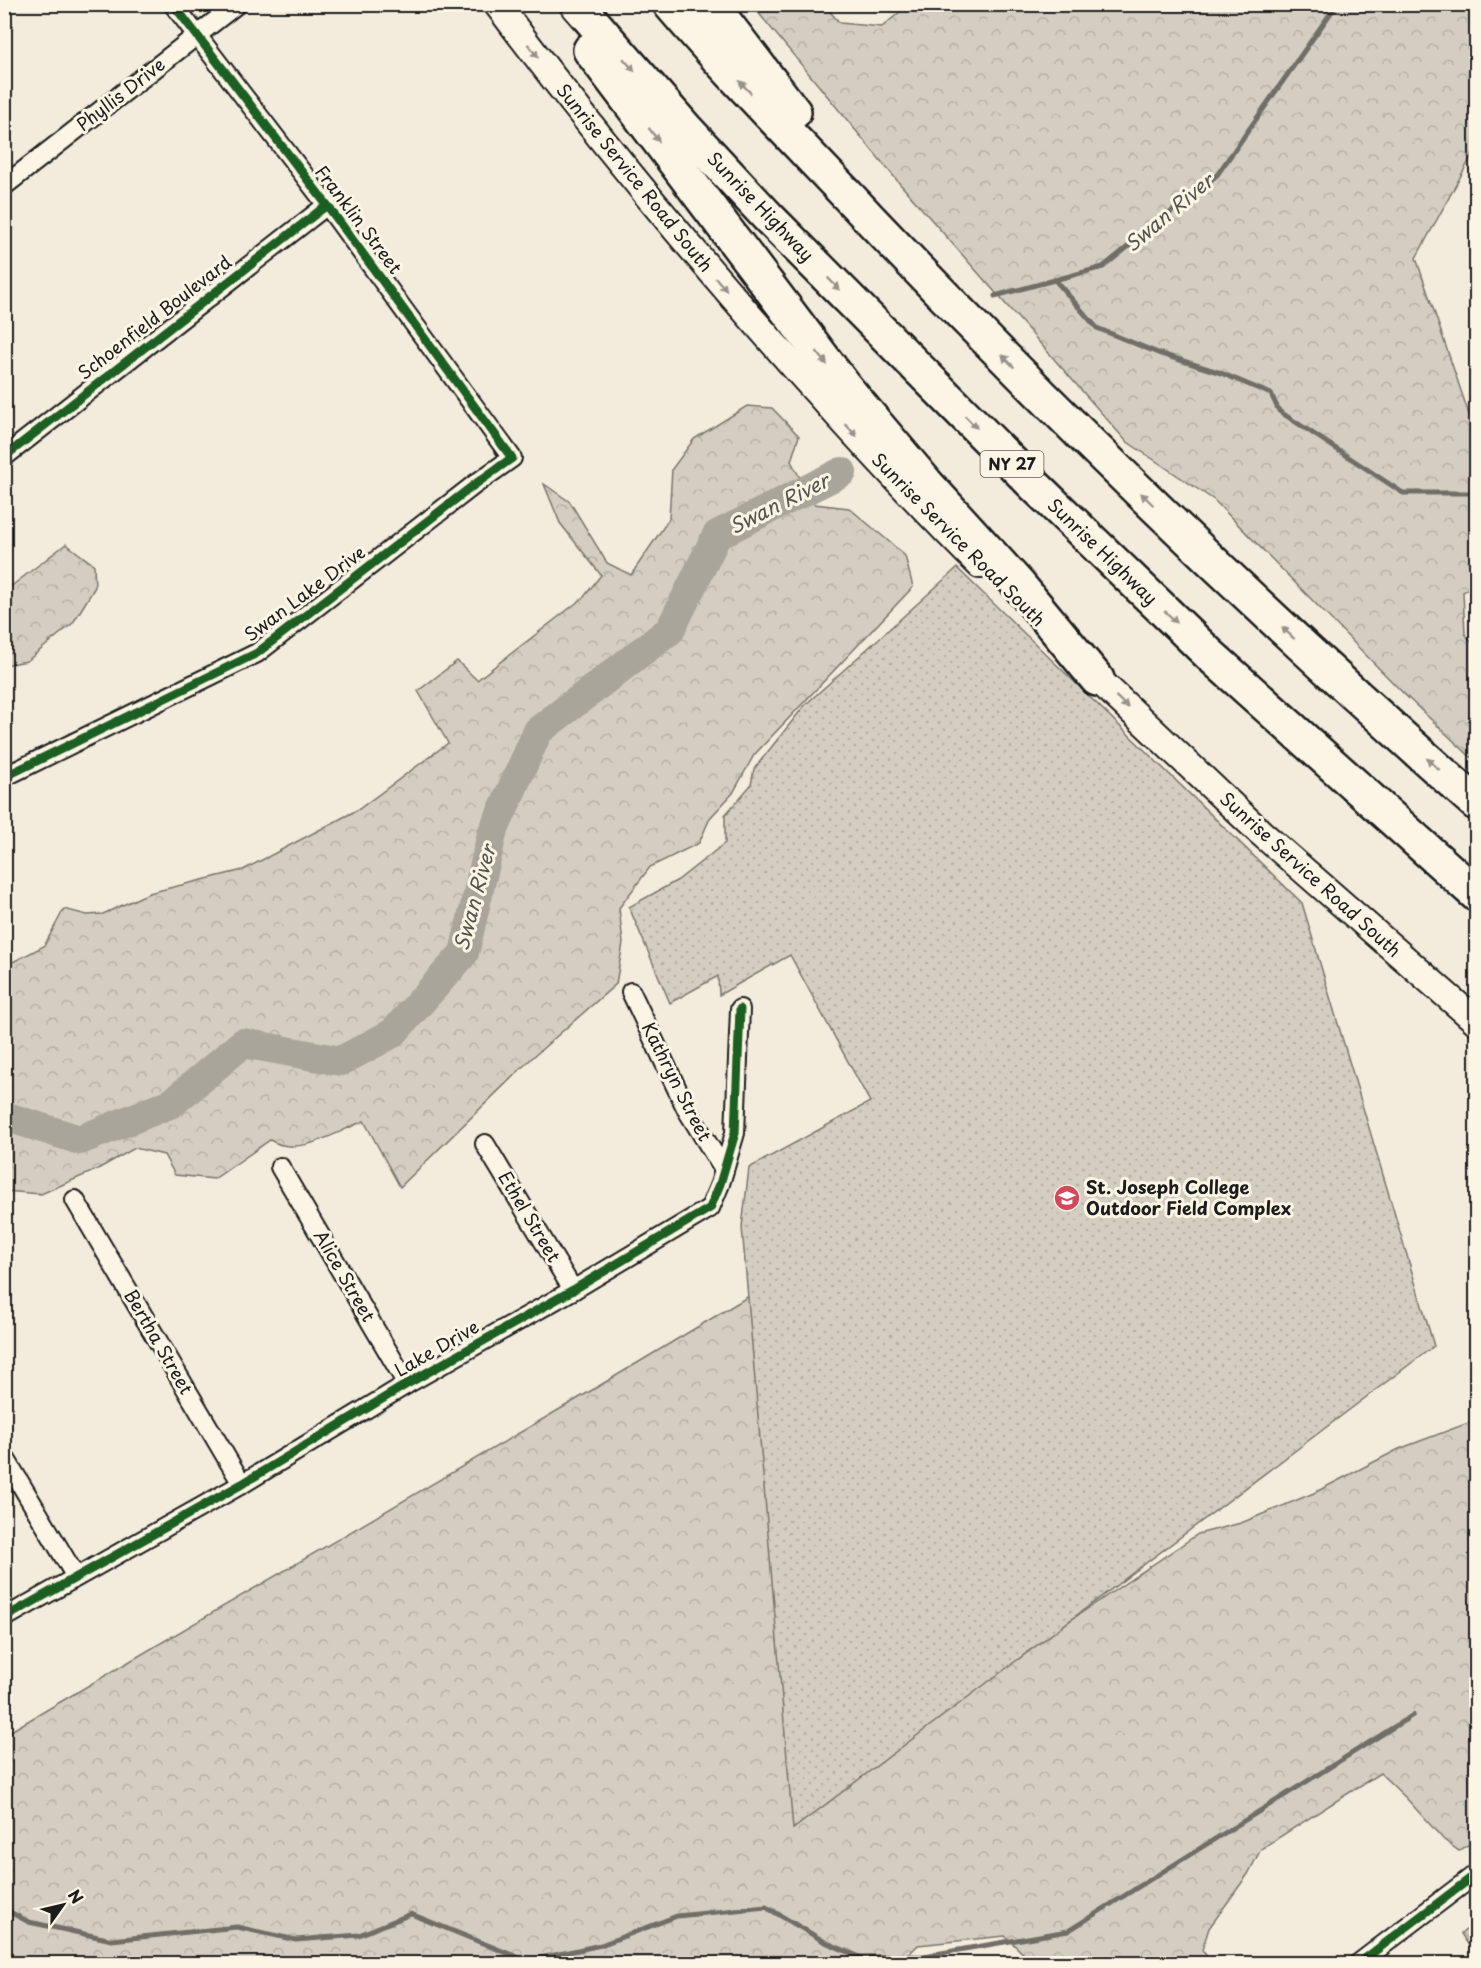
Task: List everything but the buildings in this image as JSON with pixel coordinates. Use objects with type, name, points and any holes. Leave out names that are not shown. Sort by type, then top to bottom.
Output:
[{"type":"highway","points":[[557,4],[844,387],[926,483],[1018,584],[1096,679]]},
{"type":"highway","name":"Sunrise Highway","points":[[577,4],[687,130],[768,217],[1035,487],[1218,663],[1476,894]]},
{"type":"highway","points":[[670,4],[901,251],[1063,417],[1340,681],[1476,802]]},
{"type":"highway","points":[[711,4],[901,251]]},
{"type":"main road","name":"Sunrise Service Road South","points":[[497,4],[584,117],[746,312],[905,488],[1096,679],[1314,881],[1476,1021]]},
{"type":"street","name":"Franklin Street","points":[[173,4],[327,205],[512,458]]},
{"type":"street","name":"Phyllis Drive","points":[[4,186],[237,4]]},
{"type":"street","name":"Schoenfield Boulevard","points":[[4,457],[327,205]]},
{"type":"street","name":"Swan Lake Drive","points":[[4,777],[257,653],[512,458]]},
{"type":"street","name":"Kathryn Street","points":[[631,992],[687,1110],[724,1170]]},
{"type":"street","name":"Lake Drive","points":[[4,1618],[242,1484],[407,1384],[573,1290],[710,1208],[735,1133],[740,1009]]},
{"type":"street","name":"Ethel Street","points":[[485,1144],[573,1290]]},
{"type":"street","name":"Alice Street","points":[[280,1167],[407,1384]]},
{"type":"street","name":"Bertha Street","points":[[75,1200],[242,1484]]},
{"type":"street","points":[[4,1456],[76,1577]]},
{"type":"street","points":[[1358,1964],[1476,1874]]},
{"type":"green space","points":[[752,5],[824,5],[840,23],[882,27],[908,5],[1476,5],[1476,148],[1416,258],[1476,435],[1476,584],[1463,592],[1465,634],[1476,648],[1476,762],[1405,695],[1214,500],[1126,441],[900,184]]},
{"type":"green space","points":[[747,406],[772,408],[799,436],[791,461],[814,504],[849,508],[886,539],[905,556],[913,587],[754,755],[733,793],[710,818],[699,843],[650,867],[619,908],[623,943],[616,984],[532,1058],[400,1187],[364,1121],[330,1137],[305,1145],[281,1145],[270,1140],[214,1179],[175,1175],[164,1155],[135,1148],[96,1170],[41,1194],[5,1191],[5,966],[44,946],[64,909],[87,915],[103,914],[149,893],[243,870],[359,809],[448,743],[418,691],[457,661],[477,680],[584,597],[601,575],[560,523],[544,484],[570,502],[607,563],[631,575],[669,519],[672,469],[694,439]]},
{"type":"green space","points":[[66,544],[94,565],[95,587],[73,623],[27,661],[5,665],[5,591]]},
{"type":"green space","name":"St. Joseph College Outdoor Field Complex","points":[[957,568],[1302,903],[1434,1346],[793,1829],[742,1227],[749,1168],[870,1102],[790,955],[719,995],[718,976],[670,1003],[629,907],[678,880],[725,843],[725,815],[751,785],[754,769],[805,705]]},
{"type":"green space","points":[[749,1296],[1053,1632],[1198,1534],[1241,1523],[1314,1493],[1399,1449],[1476,1420],[1476,1839],[1459,1851],[1444,1840],[1380,1773],[1261,1849],[1248,1874],[1209,1928],[1202,1950],[1212,1963],[1033,1963],[1005,1936],[918,1945],[899,1964],[5,1963],[4,1735]]},
{"type":"green space","points":[[1476,1922],[1476,1956],[1461,1934]]},
{"type":"waterway","name":"Swan River","points":[[995,296],[1103,267],[1217,175],[1337,4]]},
{"type":"waterway","points":[[1055,280],[1097,328],[1158,353],[1221,373],[1271,394],[1279,411],[1403,493],[1476,493]]},
{"type":"waterway","name":"Swan River","points":[[4,1116],[80,1140],[172,1103],[243,1043],[341,1061],[393,1033],[464,953],[492,834],[538,731],[670,630],[717,535],[842,472]]},
{"type":"waterway","points":[[4,1909],[29,1922],[112,1940],[237,1927],[296,1940],[359,1935],[411,1914],[527,1961],[601,1945],[677,1916],[766,1907],[825,1942],[860,1957],[924,1956],[1068,1931],[1413,1715]]},
{"type":"cycle path","points":[[4,777],[257,653],[512,458],[327,205],[173,4]]},
{"type":"cycle path","points":[[4,457],[327,205]]},
{"type":"cycle path","points":[[4,1618],[242,1484],[407,1384],[573,1290],[710,1208],[720,1184],[735,1133],[740,1009]]},
{"type":"cycle path","points":[[1358,1964],[1476,1874]]},
{"type":"place","name":"St. Joseph College Outdoor Field Complex","points":[[1067,1198]]}]
